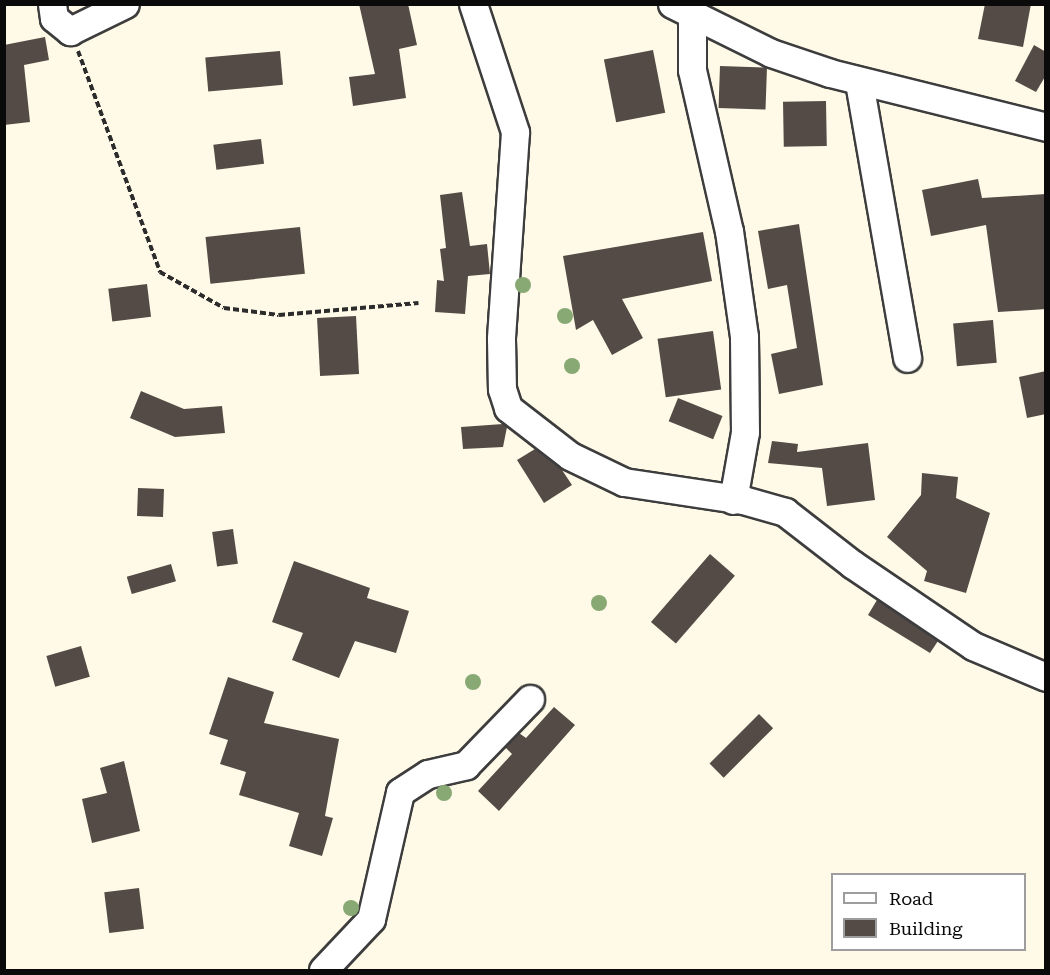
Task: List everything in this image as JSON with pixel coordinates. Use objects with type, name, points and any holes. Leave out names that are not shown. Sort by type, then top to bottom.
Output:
[{"type":"street","points":[[52,4],[54,18],[70,31],[125,4]]},
{"type":"street","points":[[473,4],[515,132],[501,339],[501,389],[508,408],[570,456],[624,482],[733,500],[785,512],[973,645],[1046,677]]},
{"type":"street","points":[[682,10],[697,101],[729,231],[744,337],[745,432],[733,500]]},
{"type":"street","points":[[682,10],[771,53],[859,82],[1046,127]]},
{"type":"street","points":[[859,82],[907,358]]},
{"type":"street","points":[[323,970],[371,919],[400,792],[428,774],[466,765],[530,699]]},
{"type":"path","points":[[70,31],[160,273],[224,308],[279,315],[418,303]]},
{"type":"building","points":[[359,4],[408,4],[417,45],[399,49],[406,98],[353,106],[349,77],[375,74]]},
{"type":"building","points":[[985,4],[1031,4],[1023,47],[978,39]]},
{"type":"building","points":[[45,37],[49,60],[24,65],[30,122],[4,125],[4,45]]},
{"type":"building","points":[[1034,45],[1046,52],[1046,75],[1036,92],[1015,81]]},
{"type":"building","points":[[653,50],[665,113],[616,122],[604,60]]},
{"type":"building","points":[[280,51],[283,85],[208,91],[205,58]]},
{"type":"building","points":[[720,66],[767,68],[766,110],[719,108]]},
{"type":"building","points":[[826,101],[827,146],[784,147],[783,102]]},
{"type":"building","points":[[261,139],[264,164],[216,170],[213,145]]},
{"type":"building","points":[[978,179],[982,198],[1046,194],[1046,309],[998,312],[986,225],[931,236],[922,190]]},
{"type":"building","points":[[462,192],[470,246],[487,244],[490,274],[468,276],[465,314],[435,312],[437,280],[444,281],[440,249],[446,248],[440,195]]},
{"type":"building","points":[[799,224],[823,385],[779,394],[771,354],[797,348],[787,285],[768,289],[758,231]]},
{"type":"building","points":[[300,227],[305,274],[210,284],[206,237]]},
{"type":"building","points":[[703,232],[712,281],[622,299],[643,338],[612,355],[593,320],[576,330],[563,256]]},
{"type":"building","points":[[147,284],[151,317],[112,322],[108,289]]},
{"type":"building","points":[[356,316],[359,374],[320,376],[317,318]]},
{"type":"building","points":[[993,320],[997,363],[957,366],[953,323]]},
{"type":"building","points":[[713,331],[721,389],[666,397],[658,339]]},
{"type":"building","points":[[1046,371],[1046,414],[1027,418],[1019,377]]},
{"type":"building","points":[[141,391],[184,409],[222,406],[225,433],[175,437],[130,418]]},
{"type":"building","points":[[678,398],[723,416],[713,439],[669,421]]},
{"type":"building","points":[[503,424],[507,427],[503,447],[463,449],[461,427]]},
{"type":"building","points":[[772,441],[798,444],[797,452],[868,443],[875,500],[827,506],[822,468],[768,463]]},
{"type":"building","points":[[535,449],[562,470],[572,485],[544,503],[517,460]]},
{"type":"building","points":[[922,473],[958,477],[956,498],[990,513],[966,593],[924,581],[927,571],[887,537],[921,495]]},
{"type":"building","points":[[138,488],[164,489],[163,517],[137,516]]},
{"type":"building","points":[[233,529],[238,564],[217,567],[212,532]]},
{"type":"building","points":[[710,554],[735,576],[676,644],[651,622]]},
{"type":"building","points":[[294,561],[370,588],[367,598],[409,611],[396,653],[355,641],[339,678],[292,660],[303,633],[272,622]]},
{"type":"building","points":[[171,564],[176,581],[132,594],[127,577]]},
{"type":"building","points":[[877,600],[938,641],[930,653],[868,615]]},
{"type":"building","points":[[81,646],[90,677],[55,687],[46,656]]},
{"type":"building","points":[[228,677],[274,692],[264,723],[339,739],[325,816],[333,818],[322,856],[289,846],[299,813],[239,795],[246,772],[220,764],[228,740],[209,734]]},
{"type":"building","points":[[554,707],[575,725],[499,811],[478,791],[512,754],[505,747],[519,733],[526,738]]},
{"type":"building","points":[[759,714],[773,728],[724,778],[710,763]]},
{"type":"building","points":[[124,761],[140,831],[92,843],[82,799],[107,793],[100,768]]},
{"type":"building","points":[[139,888],[144,929],[109,933],[104,892]]}]
